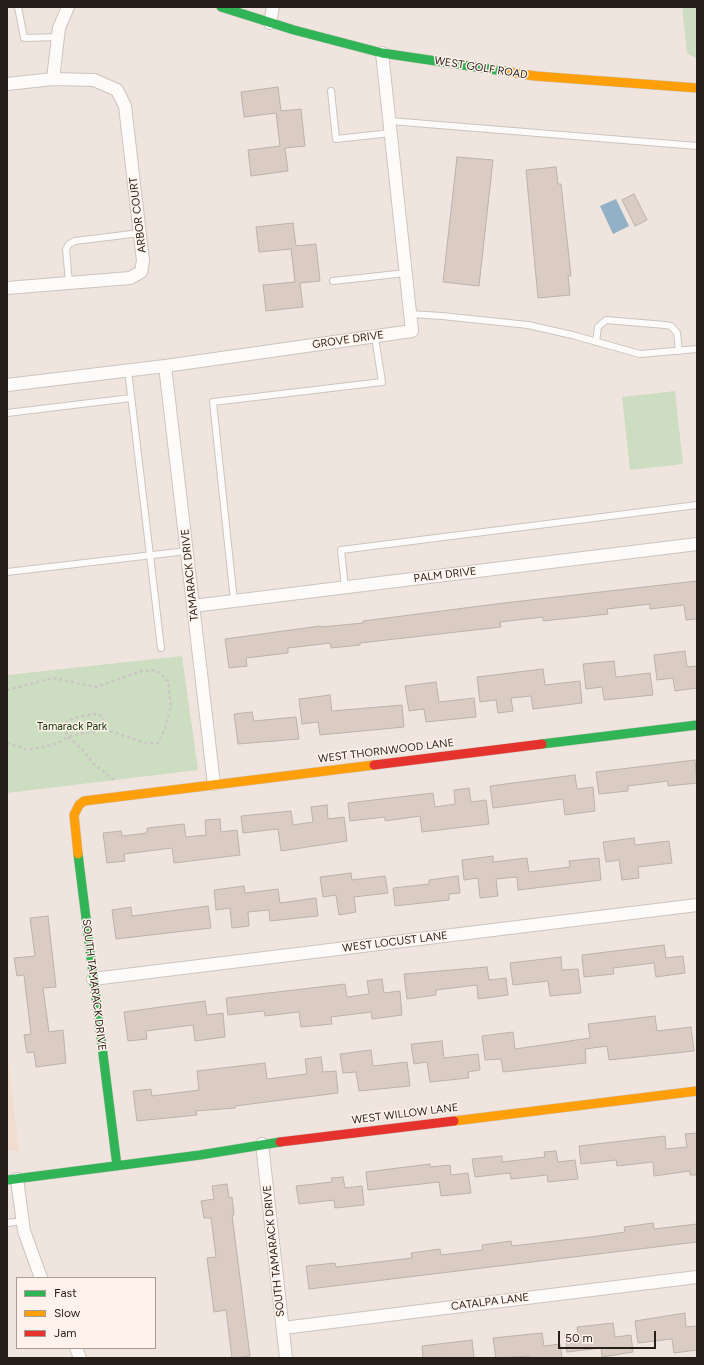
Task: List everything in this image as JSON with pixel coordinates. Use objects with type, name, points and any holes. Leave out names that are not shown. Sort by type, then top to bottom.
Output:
[{"type":"street","points":[[53,79],[59,28],[68,7]]},
{"type":"street","name":"WEST GOLF ROAD","points":[[221,7],[270,23],[382,53],[535,76],[697,88]]},
{"type":"street","points":[[270,23],[273,7]]},
{"type":"street","name":"GROVE DRIVE","points":[[7,385],[165,366],[412,331],[382,53]]},
{"type":"street","name":"ARBOR COURT","points":[[7,84],[53,79],[94,80],[117,90],[125,106],[143,261],[141,272],[130,278],[7,288]]},
{"type":"street","name":"TAMARACK DRIVE","points":[[165,366],[214,784]]},
{"type":"street","name":"PALM DRIVE","points":[[193,606],[697,544]]},
{"type":"street","name":"WEST THORNWOOD LANE","points":[[79,805],[84,801],[101,798],[697,725]]},
{"type":"street","name":"SOUTH TAMARACK DRIVE","points":[[79,805],[74,815],[74,823],[117,1166]]},
{"type":"street","name":"WEST LOCUST LANE","points":[[93,979],[697,904]]},
{"type":"street","name":"WEST WILLOW LANE","points":[[12,1180],[262,1144],[697,1091]]},
{"type":"street","name":"SOUTH TAMARACK DRIVE","points":[[262,1144],[286,1358]]},
{"type":"street","points":[[12,1180],[23,1221],[24,1231],[41,1277]]},
{"type":"street","name":"CATALPA LANE","points":[[283,1328],[697,1277]]},
{"type":"lane","points":[[18,7],[24,38],[58,37]]},
{"type":"lane","points":[[331,91],[336,139],[390,127],[697,146]]},
{"type":"lane","points":[[69,283],[66,249],[69,244],[75,241],[140,233]]},
{"type":"lane","points":[[333,281],[406,273]]},
{"type":"lane","points":[[410,314],[449,316],[528,325],[640,354],[697,349]]},
{"type":"lane","points":[[596,342],[598,327],[606,320],[665,325],[671,326],[677,333],[679,351]]},
{"type":"lane","points":[[234,601],[213,402],[382,382],[375,337]]},
{"type":"lane","points":[[128,370],[161,648]]},
{"type":"lane","points":[[7,413],[131,398]]},
{"type":"lane","points":[[345,588],[340,550],[697,505]]},
{"type":"lane","points":[[7,572],[187,551]]},
{"type":"lane","points":[[7,1223],[23,1221]]},
{"type":"path","points":[[7,690],[53,678],[96,687],[142,671],[156,670],[168,681],[170,706],[165,729],[158,743],[145,743],[101,728]]},
{"type":"path","points":[[7,743],[28,750],[56,744],[68,737],[83,732],[97,732],[104,724],[103,716],[95,714],[82,716],[68,720],[64,727],[68,737],[82,749],[94,764],[114,780]]},
{"type":"shaded area","points":[[7,1051],[19,1152],[7,1150]]},
{"type":"green space","points":[[682,7],[697,7],[697,59],[687,53]]},
{"type":"green space","points":[[675,391],[683,464],[630,470],[622,397]]},
{"type":"green space","name":"Tamarack Park","points":[[182,656],[198,770],[7,793],[7,675]]},
{"type":"water","points":[[616,199],[629,226],[613,234],[600,206]]},
{"type":"building","points":[[278,87],[281,111],[301,109],[305,146],[285,148],[288,171],[251,176],[248,150],[280,146],[276,113],[244,117],[241,92]]},
{"type":"building","points":[[457,157],[493,160],[479,286],[443,282]]},
{"type":"building","points":[[556,167],[558,184],[561,184],[571,276],[568,276],[570,295],[538,298],[526,170]]},
{"type":"building","points":[[634,194],[647,220],[635,226],[622,200]]},
{"type":"building","points":[[293,223],[296,246],[316,244],[320,281],[300,283],[303,307],[266,311],[263,285],[295,282],[291,249],[259,252],[256,227]]},
{"type":"building","points":[[697,581],[697,619],[686,620],[684,605],[650,609],[650,604],[607,609],[608,614],[543,621],[543,617],[500,622],[501,627],[360,643],[360,645],[331,648],[330,643],[288,648],[288,653],[246,658],[247,666],[229,668],[225,639],[320,626],[363,623],[363,621],[504,603]]},
{"type":"building","points":[[685,651],[687,667],[697,666],[697,688],[675,691],[673,678],[657,680],[654,655]]},
{"type":"building","points":[[614,661],[616,677],[650,673],[653,695],[604,700],[602,687],[586,689],[583,664]]},
{"type":"building","points":[[543,669],[545,685],[580,681],[582,703],[533,709],[531,696],[511,698],[513,711],[498,713],[496,700],[480,702],[477,677]]},
{"type":"building","points":[[436,682],[439,702],[474,698],[476,717],[426,722],[424,709],[409,711],[405,686]]},
{"type":"building","points":[[330,695],[332,711],[402,705],[404,727],[320,735],[318,722],[302,724],[299,699]]},
{"type":"building","points":[[252,712],[254,721],[296,717],[299,739],[238,744],[234,714]]},
{"type":"building","points":[[695,760],[697,783],[668,786],[668,781],[628,786],[628,791],[599,794],[596,772]]},
{"type":"building","points":[[575,775],[577,789],[593,787],[595,811],[565,815],[563,799],[493,808],[490,786]]},
{"type":"building","points":[[469,788],[471,802],[486,800],[489,824],[422,832],[420,816],[385,821],[385,817],[350,821],[348,803],[433,793],[435,807],[455,804],[454,790]]},
{"type":"building","points":[[327,805],[328,819],[344,817],[347,841],[281,851],[278,829],[243,833],[241,816],[291,811],[293,825],[313,822],[311,807]]},
{"type":"building","points":[[220,819],[221,832],[237,830],[240,855],[174,863],[172,848],[124,854],[125,861],[107,863],[103,833],[121,831],[122,836],[147,833],[147,828],[184,824],[186,837],[206,835],[205,820]]},
{"type":"building","points":[[634,838],[635,845],[669,841],[672,863],[638,867],[639,878],[622,880],[619,860],[606,862],[603,842]]},
{"type":"building","points":[[493,856],[493,862],[527,858],[529,872],[570,867],[569,861],[599,858],[601,880],[518,890],[517,877],[496,879],[498,896],[480,898],[478,878],[464,880],[462,860]]},
{"type":"building","points":[[351,873],[352,880],[385,876],[388,893],[354,897],[356,912],[339,915],[336,895],[323,897],[320,877]]},
{"type":"building","points":[[458,876],[460,893],[449,894],[449,900],[395,906],[393,888],[429,884],[429,880]]},
{"type":"building","points":[[244,886],[245,893],[278,889],[280,903],[316,898],[318,916],[270,921],[269,910],[248,912],[249,926],[232,928],[230,908],[216,910],[214,890]]},
{"type":"building","points":[[208,906],[211,928],[116,939],[112,910],[131,907],[132,916]]},
{"type":"building","points":[[48,916],[56,987],[43,988],[49,1032],[63,1030],[66,1063],[36,1067],[34,1052],[27,1053],[24,1035],[31,1034],[24,975],[17,976],[14,958],[35,956],[30,918]]},
{"type":"building","points":[[664,945],[666,958],[683,956],[685,973],[656,977],[654,963],[613,968],[614,974],[584,977],[582,955]]},
{"type":"building","points":[[561,957],[562,970],[578,969],[581,993],[550,996],[548,981],[513,985],[510,963]]},
{"type":"building","points":[[487,967],[489,980],[506,978],[508,995],[478,999],[477,985],[436,990],[436,995],[407,999],[404,974]]},
{"type":"building","points":[[382,979],[384,993],[400,991],[402,1015],[372,1019],[371,1012],[331,1017],[332,1024],[301,1027],[299,1012],[265,1016],[264,1011],[228,1015],[226,998],[345,984],[347,997],[369,994],[367,981]]},
{"type":"building","points":[[205,1001],[207,1015],[223,1013],[225,1037],[195,1041],[193,1025],[146,1031],[147,1039],[128,1041],[124,1012]]},
{"type":"building","points":[[655,1016],[657,1031],[691,1027],[694,1051],[609,1060],[607,1046],[585,1049],[586,1063],[503,1072],[501,1059],[485,1060],[482,1036],[513,1032],[515,1049],[590,1038],[588,1024]]},
{"type":"building","points":[[442,1041],[444,1058],[478,1054],[480,1070],[468,1072],[469,1078],[430,1082],[427,1062],[414,1064],[411,1044]]},
{"type":"building","points":[[371,1050],[373,1066],[407,1062],[410,1086],[359,1091],[356,1072],[343,1073],[340,1054]]},
{"type":"building","points":[[321,1057],[323,1072],[336,1071],[338,1093],[235,1106],[235,1108],[196,1111],[197,1115],[137,1121],[133,1091],[151,1089],[152,1096],[199,1090],[197,1071],[265,1063],[267,1079],[307,1074],[305,1059]]},
{"type":"building","points":[[697,1133],[697,1175],[690,1175],[690,1171],[654,1176],[653,1162],[617,1166],[616,1160],[581,1164],[579,1146],[665,1136],[666,1149],[687,1147],[685,1134]]},
{"type":"building","points":[[556,1151],[558,1162],[575,1160],[578,1179],[548,1182],[547,1175],[511,1179],[510,1173],[475,1177],[472,1159],[502,1156],[502,1162],[545,1157],[544,1152]]},
{"type":"building","points":[[430,1164],[430,1167],[450,1165],[451,1175],[468,1173],[471,1193],[441,1196],[439,1182],[368,1190],[366,1172]]},
{"type":"building","points":[[343,1177],[345,1188],[362,1186],[364,1205],[335,1208],[334,1200],[299,1204],[296,1186],[332,1182],[331,1178]]},
{"type":"building","points":[[227,1184],[229,1198],[232,1197],[234,1215],[232,1215],[250,1356],[235,1358],[232,1358],[226,1310],[214,1312],[207,1258],[216,1257],[211,1218],[204,1218],[201,1201],[214,1199],[212,1186]]},
{"type":"building","points":[[653,1223],[654,1229],[697,1224],[697,1242],[309,1289],[306,1266],[335,1263],[336,1267],[412,1258],[411,1253],[440,1249],[441,1255],[483,1250],[482,1245],[511,1241],[512,1246],[590,1237],[625,1232],[624,1227]]},
{"type":"building","points":[[685,1313],[686,1327],[697,1326],[697,1350],[674,1353],[672,1339],[638,1343],[635,1321]]},
{"type":"building","points":[[613,1323],[615,1337],[631,1335],[633,1352],[602,1357],[601,1348],[567,1352],[565,1334],[578,1333],[577,1327]]},
{"type":"building","points":[[542,1333],[544,1346],[560,1344],[562,1358],[530,1358],[530,1356],[496,1358],[493,1338]]},
{"type":"building","points":[[472,1340],[474,1358],[423,1358],[422,1346]]},
{"type":"traffic: fast","points":[[221,7],[294,30],[382,53],[510,72]]},
{"type":"traffic: fast","points":[[542,744],[697,725]]},
{"type":"traffic: fast","points":[[78,854],[117,1166]]},
{"type":"traffic: fast","points":[[7,1180],[200,1155],[280,1142]]},
{"type":"traffic: slow","points":[[510,72],[535,76],[697,88]]},
{"type":"traffic: slow","points":[[78,854],[74,815],[79,805],[84,801],[374,765]]},
{"type":"traffic: slow","points":[[454,1121],[697,1091]]},
{"type":"traffic: jam","points":[[374,765],[542,744]]},
{"type":"traffic: jam","points":[[280,1142],[454,1121]]}]
